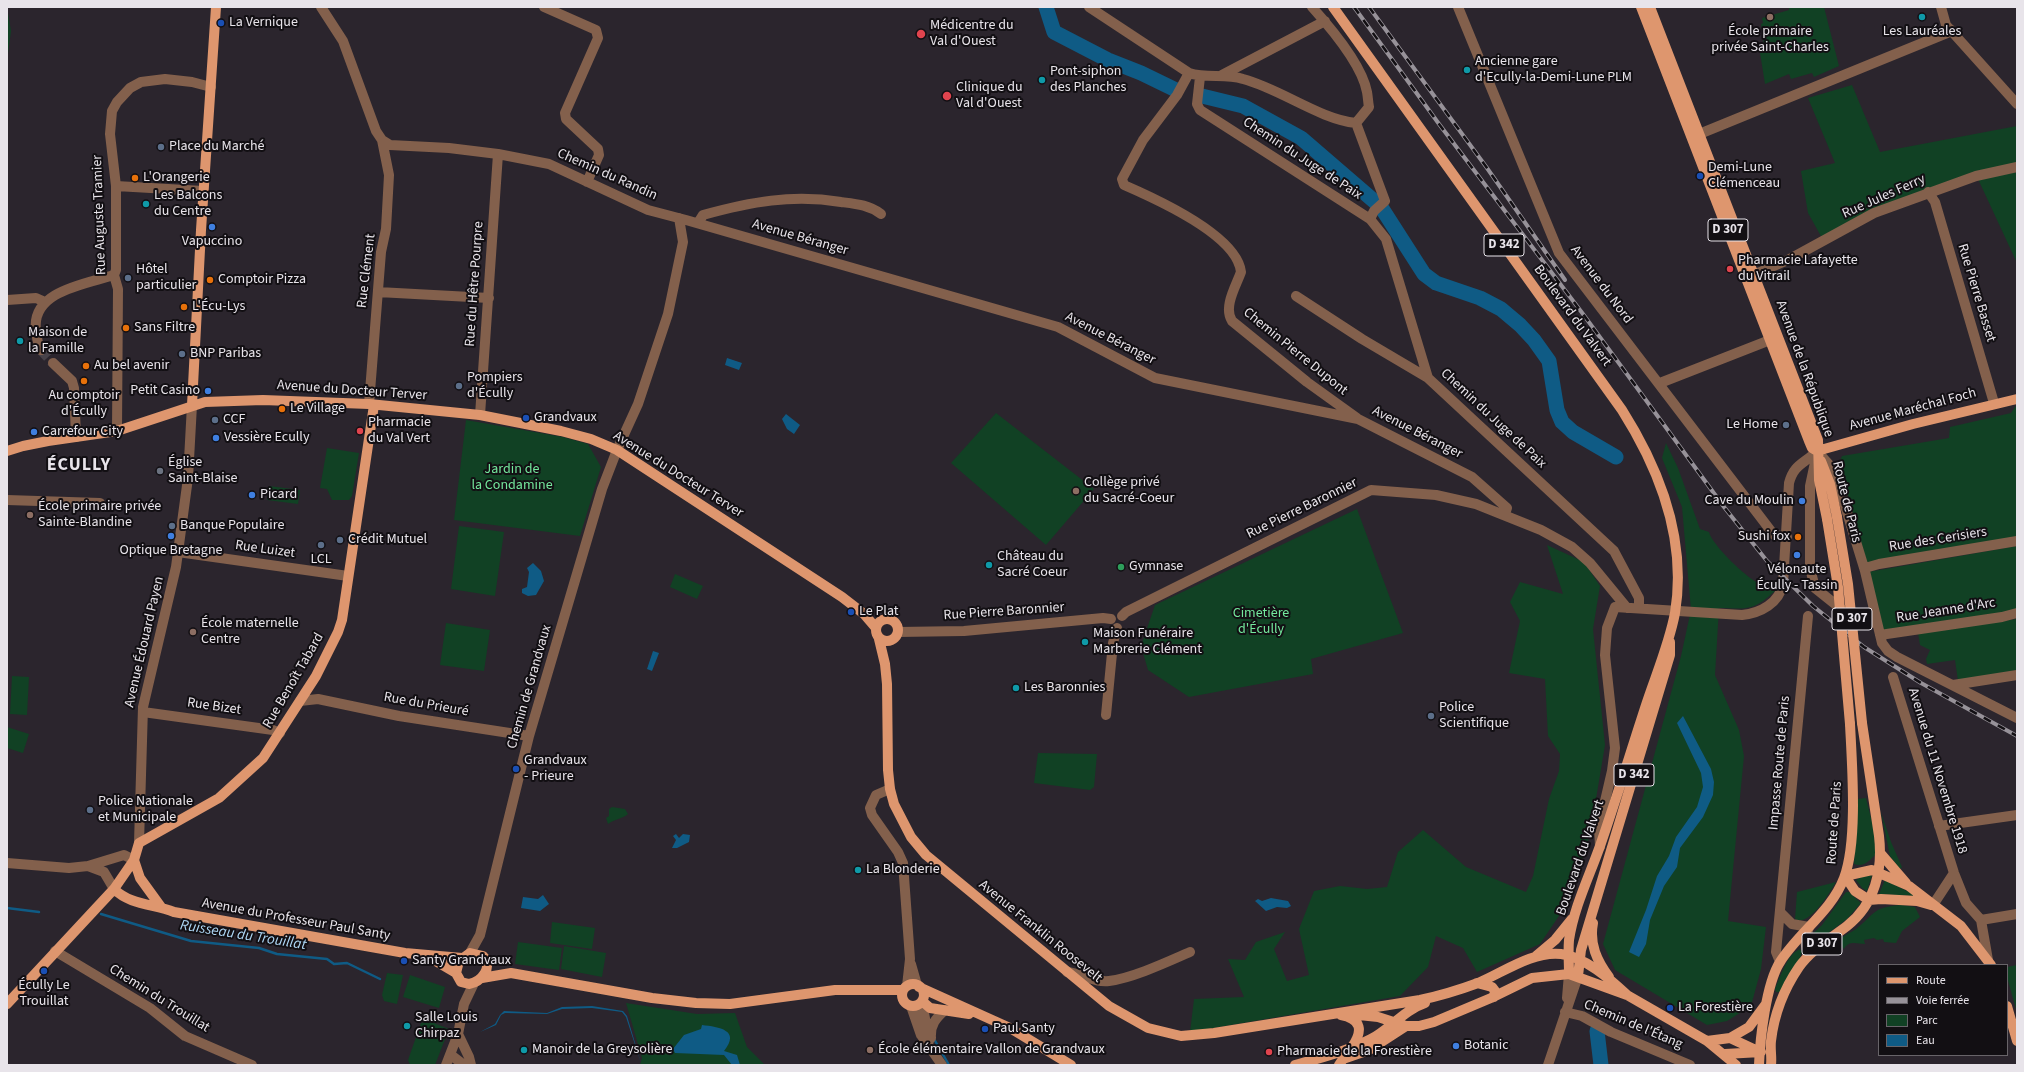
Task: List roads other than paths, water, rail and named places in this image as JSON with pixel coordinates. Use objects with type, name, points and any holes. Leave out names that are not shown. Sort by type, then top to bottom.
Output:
[{"type":"main road","points":[[192,405],[203,190],[216,7]]},
{"type":"main road","name":"Boulevard du Valvert","points":[[1334,7],[1590,363],[1640,440],[1664,492],[1677,555],[1677,591],[1675,612],[1670,634],[1619,790],[1574,917],[1569,940],[1569,956],[1573,975]]},
{"type":"main road","name":"Avenue de la République","points":[[1641,7],[1695,135],[1750,276],[1818,440],[1817,451],[1812,448],[1766,341],[1750,276]]},
{"type":"main road","name":"Avenue de la République","points":[[1650,7],[1695,135]]},
{"type":"main road","name":"Avenue Maréchal Foch","points":[[1817,451],[2017,398]]},
{"type":"main road","name":"Avenue du Docteur Terver","points":[[7,451],[23,446],[118,431],[192,405],[205,402],[263,400],[372,405],[480,415],[561,431],[591,438],[617,450],[842,597],[864,614],[876,628]]},
{"type":"main road","name":"Rue Benoît Tabard","points":[[139,843],[220,798],[263,758],[307,690],[338,632],[372,417],[372,405]]},
{"type":"main road","name":"Route de Paris","points":[[1770,1065],[1771,1041],[1778,1008],[1784,993],[1799,967],[1808,956],[1851,922],[1869,900],[1879,873],[1881,854],[1862,723],[1846,566],[1819,480],[1817,451]]},
{"type":"main road","name":"Route de Paris","points":[[1759,1065],[1766,1004],[1780,962],[1834,899],[1845,876],[1852,820],[1850,724],[1832,518]]},
{"type":"main road","name":"Avenue du Docteur Terver","points":[[864,614],[883,620]]},
{"type":"main road","points":[[883,620],[891,620],[897,625],[895,636],[886,642],[879,639],[876,628],[883,620]]},
{"type":"main road","name":"Boulevard du Valvert","points":[[1573,975],[1579,960],[1591,915],[1602,883],[1670,655],[1670,634]]},
{"type":"main road","name":"Avenue Franklin Roosevelt","points":[[885,664],[895,636]]},
{"type":"main road","name":"Avenue Franklin Roosevelt","points":[[879,639],[885,664],[888,705],[888,770],[890,789],[894,804],[911,837],[926,855],[1067,972],[1110,1006],[1148,1028],[1181,1036],[1339,1014],[1420,1000],[1477,983],[1534,957],[1549,954],[1569,956],[1579,960],[1616,984]]},
{"type":"main road","name":"Avenue Édouard Payen","points":[[7,1004],[114,889],[134,860],[139,843]]},
{"type":"main road","points":[[1881,854],[1909,886],[1961,926],[1989,962]]},
{"type":"main road","points":[[134,860],[140,878],[161,907]]},
{"type":"main road","points":[[1909,886],[1879,873],[1867,870],[1845,876],[1855,891],[1869,900],[1881,899],[1917,901],[1933,905]]},
{"type":"main road","points":[[1602,883],[1592,928],[1595,954],[1616,984],[1627,995],[1707,1041],[1725,1054],[1736,1065]]},
{"type":"main road","name":"Avenue du Professeur Paul Santy","points":[[114,889],[120,895],[131,901],[161,907],[174,912],[426,956],[466,956]]},
{"type":"main road","points":[[1534,957],[1559,936],[1574,917]]},
{"type":"main road","name":"Avenue du Professeur Paul Santy","points":[[426,956],[456,973]]},
{"type":"main road","points":[[511,973],[485,959],[466,956],[457,965],[456,973],[461,982],[469,984],[500,973],[511,973],[652,998],[696,1004],[730,1004],[835,990],[877,991],[909,989],[923,992],[918,1004]]},
{"type":"main road","points":[[478,981],[487,970],[485,959]]},
{"type":"main road","name":"Avenue Franklin Roosevelt","points":[[1339,1014],[1369,1015],[1406,1026],[1415,1026],[1434,1022],[1494,997],[1532,978],[1573,975],[1627,995]]},
{"type":"main road","points":[[1295,1065],[1352,1047],[1371,1039],[1416,1007],[1466,989],[1477,983],[1492,988],[1495,991],[1494,997]]},
{"type":"main road","points":[[909,989],[905,1003],[918,1004],[930,1008],[980,1016]]},
{"type":"main road","points":[[909,989],[1010,1028],[1071,1065]]},
{"type":"main road","points":[[1428,1002],[1421,1008],[1420,1013],[1425,1020],[1434,1022]]},
{"type":"main road","points":[[1707,1041],[1730,1038],[1749,1027],[1766,1004]]},
{"type":"main road","points":[[2008,1010],[2017,1041]]},
{"type":"main road","points":[[1339,1014],[1350,1017],[1359,1026],[1359,1035],[1352,1047]]},
{"type":"main road","points":[[1334,1053],[1338,1053],[1341,1062],[1369,1050],[1390,1038],[1399,1029],[1406,1026]]},
{"type":"main road","points":[[1730,1038],[1760,1052],[1766,1065]]},
{"type":"main road","points":[[1725,1054],[1760,1052],[1771,1041]]},
{"type":"street","points":[[320,7],[343,41],[376,131],[382,140]]},
{"type":"street","points":[[544,7],[596,30],[598,38],[565,113],[566,119],[598,148],[600,155],[587,182]]},
{"type":"street","points":[[1088,7],[1188,76],[1199,80],[1222,75],[1325,21]]},
{"type":"street","points":[[1312,7],[1325,21],[1353,59],[1367,90],[1369,107],[1356,123]]},
{"type":"street","name":"Avenue du Nord","points":[[1458,7],[1559,253],[1660,383],[1702,442],[1774,535],[1787,537]]},
{"type":"street","points":[[1941,7],[1946,25],[2017,104]]},
{"type":"street","points":[[1695,135],[1947,33],[1950,29]]},
{"type":"street","points":[[1222,75],[1242,78],[1258,83],[1342,122],[1356,123]]},
{"type":"street","name":"Chemin Pierre Dupont","points":[[1188,76],[1177,95],[1143,140],[1122,179],[1124,185],[1199,223],[1224,244],[1240,266],[1241,272],[1228,308],[1228,315],[1232,320],[1307,382],[1358,419]]},
{"type":"street","name":"Rue Auguste Tramier","points":[[118,431],[118,289],[114,275],[116,270],[116,186],[111,123],[112,111],[117,102],[130,88],[141,82],[165,80],[192,82],[211,87]]},
{"type":"street","name":"Chemin du Juge de Paix","points":[[1199,80],[1197,104],[1200,110],[1372,215],[1386,239],[1428,378],[1614,551],[1639,598],[1639,608]]},
{"type":"street","points":[[1356,123],[1385,201],[1372,215]]},
{"type":"street","name":"Chemin du Randin","points":[[382,140],[390,145],[449,148],[498,154],[549,164],[648,210],[679,218]]},
{"type":"street","name":"Rue Clément","points":[[372,405],[378,292],[381,252],[386,229],[389,175],[382,140]]},
{"type":"street","name":"Rue du Hêtre Pourpre","points":[[480,415],[498,154]]},
{"type":"street","name":"Rue Jules Ferry","points":[[1750,276],[1788,260],[1874,213],[1928,192],[1976,176],[2017,167]]},
{"type":"street","points":[[116,186],[203,190]]},
{"type":"street","name":"Rue Pierre Basset","points":[[1928,192],[1935,202],[1994,403]]},
{"type":"street","points":[[698,223],[703,215],[757,201],[789,198],[827,200],[870,206],[882,214]]},
{"type":"street","points":[[617,450],[638,404],[668,314],[683,242],[679,218]]},
{"type":"street","name":"Avenue Béranger","points":[[679,218],[1058,326],[1155,378],[1358,419],[1472,477],[1507,508],[1505,514]]},
{"type":"street","points":[[41,350],[38,346],[36,319],[46,301],[65,291],[114,275]]},
{"type":"street","points":[[378,292],[489,298]]},
{"type":"street","points":[[1296,296],[1362,339],[1428,378]]},
{"type":"street","points":[[7,300],[36,298],[46,301]]},
{"type":"street","points":[[1660,383],[1766,341]]},
{"type":"street","points":[[53,362],[72,382],[74,388],[76,437]]},
{"type":"street","name":"Avenue Édouard Payen","points":[[139,843],[142,712],[145,693],[168,605],[178,552],[188,478],[192,405]]},
{"type":"street","name":"Chemin de Grandvaux","points":[[466,956],[479,937],[530,736],[602,489],[617,450]]},
{"type":"street","points":[[1600,847],[1599,827],[1612,771],[1615,748],[1605,655],[1607,628],[1615,607],[1675,612],[1742,615],[1763,610],[1777,599],[1782,589],[1787,537],[1789,483],[1792,472],[1800,464],[1808,461],[1817,451]]},
{"type":"street","points":[[1817,451],[1834,470],[1864,568],[1884,646],[1888,651],[2017,718]]},
{"type":"street","points":[[1817,451],[1810,486],[1810,568],[1815,588],[1860,624],[1877,622]]},
{"type":"street","name":"Rue Pierre Baronnier","points":[[1122,616],[1126,612],[1371,490],[1436,495],[1476,504],[1505,514],[1541,530],[1572,547],[1590,563],[1627,608]]},
{"type":"street","points":[[7,500],[100,503]]},
{"type":"street","name":"Rue des Cerisiers","points":[[1864,568],[1879,564],[2017,541]]},
{"type":"street","name":"Rue Luizet","points":[[178,552],[298,569],[306,568],[348,576]]},
{"type":"street","name":"Rue Pierre Baronnier","points":[[1605,581],[1615,607]]},
{"type":"street","name":"Rue Jeanne d'Arc","points":[[1880,635],[2002,618],[2017,613]]},
{"type":"street","points":[[1117,614],[1122,616],[1125,622],[1122,627],[1117,628],[1112,625],[1111,619],[1117,614]]},
{"type":"street","name":"Impasse Route de Paris","points":[[1780,962],[1776,952],[1808,616]]},
{"type":"street","name":"Rue Pierre Baronnier","points":[[895,636],[1103,618],[1111,619]]},
{"type":"street","points":[[1106,715],[1113,643],[1117,628]]},
{"type":"street","points":[[1953,685],[2017,675]]},
{"type":"street","name":"Avenue du 11 Novembre 1918","points":[[1893,677],[1954,873],[1966,903],[1981,920]]},
{"type":"street","points":[[307,690],[318,699]]},
{"type":"street","points":[[300,701],[318,699]]},
{"type":"street","name":"Rue du Prieuré","points":[[318,699],[399,716],[530,736]]},
{"type":"street","name":"Rue Bizet","points":[[142,712],[275,730],[280,733]]},
{"type":"street","points":[[1612,771],[1624,808]]},
{"type":"street","points":[[890,789],[876,795],[870,808],[872,815],[898,852],[903,863],[910,958],[909,989]]},
{"type":"street","points":[[1940,826],[2017,815]]},
{"type":"street","points":[[7,863],[60,868],[88,866],[124,855],[134,860]]},
{"type":"street","points":[[88,866],[104,872],[114,889]]},
{"type":"street","name":"Avenue du 11 Novembre 1918","points":[[1933,905],[1954,873]]},
{"type":"street","points":[[1780,912],[1792,924],[1810,927],[1805,941],[1808,956]]},
{"type":"street","points":[[1989,962],[1981,920],[2017,914]]},
{"type":"street","name":"Chemin de Grandvaux","points":[[479,937],[485,959]]},
{"type":"street","name":"Chemin du Trouillat","points":[[55,951],[150,1008],[185,1036],[252,1065]]},
{"type":"street","points":[[1067,972],[1078,973],[1095,980],[1108,981],[1151,969],[1190,952]]},
{"type":"street","points":[[1548,1065],[1566,1012],[1573,975]]},
{"type":"street","points":[[464,1004],[478,981]]},
{"type":"street","points":[[446,1065],[458,1034],[464,1004],[461,982]]},
{"type":"street","points":[[918,1004],[918,1029],[942,1065]]},
{"type":"street","points":[[934,1053],[931,1028],[937,1018],[945,1010]]},
{"type":"street","name":"Chemin de l'Étang","points":[[1566,1012],[1582,1016],[1611,1032],[1690,1065]]},
{"type":"street","points":[[458,1034],[469,1056],[471,1065]]},
{"type":"street","points":[[451,1055],[464,1065]]},
{"type":"water","points":[[727,358],[742,363],[739,370],[725,365]]},
{"type":"water","points":[[786,414],[800,425],[794,434],[787,429],[782,419]]},
{"type":"water","points":[[533,563],[541,571],[544,581],[536,595],[528,596],[522,593],[522,589],[527,587],[529,572],[527,568]]},
{"type":"water","points":[[653,651],[659,653],[652,671],[647,669]]},
{"type":"water","points":[[1683,716],[1711,769],[1714,782],[1713,795],[1703,817],[1680,848],[1677,867],[1664,886],[1650,920],[1646,944],[1639,957],[1629,952],[1646,910],[1657,876],[1669,856],[1676,837],[1697,807],[1703,787],[1701,773],[1677,723]]},
{"type":"water","points":[[676,834],[679,838],[683,834],[690,835],[689,842],[677,848],[672,848],[676,840],[673,836]]},
{"type":"water","points":[[543,895],[549,904],[540,911],[521,908],[523,897],[538,899]]},
{"type":"water","points":[[1271,898],[1288,901],[1291,906],[1287,908],[1277,907],[1266,911],[1255,901],[1258,899],[1262,901]]},
{"type":"water","points":[[592,1006],[623,1011],[627,1016],[641,1063],[626,1017],[622,1012],[592,1008],[562,1009],[547,1014],[505,1013],[501,1015],[496,1025],[480,1032],[495,1024],[500,1015],[504,1011],[547,1013],[562,1007]]},
{"type":"water","points":[[702,1025],[721,1029],[729,1034],[729,1044],[724,1051],[737,1055],[740,1065],[732,1065],[724,1055],[675,1053],[673,1049],[684,1035],[701,1029]]},
{"type":"waterway","points":[[1046,7],[1054,32],[1108,60],[1141,73],[1176,90]]},
{"type":"waterway","points":[[1202,96],[1243,106],[1301,138],[1381,207],[1424,274],[1436,283],[1480,298],[1501,309],[1520,325],[1534,340],[1549,361],[1557,410],[1562,422],[1573,432],[1616,457]]},
{"type":"waterway","name":"Ruisseau du Trouillat","points":[[7,908],[39,912]]},
{"type":"waterway","name":"Ruisseau du Trouillat","points":[[101,914],[191,941],[259,948],[277,954],[327,959],[334,964],[347,963],[380,979]]},
{"type":"waterway","points":[[1597,1031],[1601,1065]]},
{"type":"waterway","name":"Ruisseau du Trouillat","points":[[934,1039],[949,1065]]},
{"type":"tunnel","points":[[41,350],[53,363]]},
{"type":"railway","points":[[1354,7],[1439,124],[1583,314],[1724,507],[1767,561],[1813,606],[1864,647],[1921,683],[2017,736]]},
{"type":"railway","points":[[1369,7],[1487,168],[1565,280]]},
{"type":"place","name":"École primaire privée Saint-Charles","points":[[1770,17]]},
{"type":"place","name":"Les Lauréales","points":[[1922,17]]},
{"type":"place","name":"La Vernique","points":[[221,23]]},
{"type":"place","name":"Médicentre du Val d'Ouest","points":[[921,34]]},
{"type":"place","name":"Ancienne gare d'Ecully-la-Demi-Lune PLM","points":[[1467,70]]},
{"type":"place","name":"Pont-siphon des Planches","points":[[1042,80]]},
{"type":"place","name":"Clinique du Val d'Ouest","points":[[947,96]]},
{"type":"place","name":"Place du Marché","points":[[161,147]]},
{"type":"place","name":"Demi-Lune Clémenceau","points":[[1700,176]]},
{"type":"place","name":"L'Orangerie","points":[[135,178]]},
{"type":"place","name":"Les Balcons du Centre","points":[[146,204]]},
{"type":"place","name":"Vapuccino","points":[[212,227]]},
{"type":"place","name":"Pharmacie Lafayette du Vitrail","points":[[1730,269]]},
{"type":"place","name":"Hôtel particulier","points":[[128,278]]},
{"type":"place","name":"Comptoir Pizza","points":[[210,280]]},
{"type":"place","name":"L'Écu-Lys","points":[[184,307]]},
{"type":"place","name":"Sans Filtre","points":[[126,328]]},
{"type":"place","name":"Maison de la Famille","points":[[20,341]]},
{"type":"place","name":"BNP Paribas","points":[[182,354]]},
{"type":"place","name":"Au bel avenir","points":[[86,366]]},
{"type":"place","name":"Au comptoir d'Écully","points":[[84,381]]},
{"type":"place","name":"Pompiers d'Écully","points":[[459,386]]},
{"type":"place","name":"Petit Casino","points":[[208,391]]},
{"type":"place","name":"Le Village","points":[[282,409]]},
{"type":"place","name":"Grandvaux","points":[[526,418]]},
{"type":"place","name":"CCF","points":[[215,420]]},
{"type":"place","name":"Le Home","points":[[1786,425]]},
{"type":"place","name":"Pharmacie du Val Vert","points":[[360,431]]},
{"type":"place","name":"Carrefour City","points":[[34,432]]},
{"type":"place","name":"Vessière Ecully","points":[[216,438]]},
{"type":"place","name":"Église Saint-Blaise","points":[[160,471]]},
{"type":"place","name":"Collège privé du Sacré-Coeur","points":[[1076,491]]},
{"type":"place","name":"Picard","points":[[252,495]]},
{"type":"place","name":"Cave du Moulin","points":[[1802,501]]},
{"type":"place","name":"École primaire privée Sainte-Blandine","points":[[30,515]]},
{"type":"place","name":"Banque Populaire","points":[[172,526]]},
{"type":"place","name":"Optique Bretagne","points":[[171,536]]},
{"type":"place","name":"Sushi fox","points":[[1798,537]]},
{"type":"place","name":"Crédit Mutuel","points":[[340,540]]},
{"type":"place","name":"LCL","points":[[321,545]]},
{"type":"place","name":"Vélonaute Écully - Tassin","points":[[1797,555]]},
{"type":"place","name":"Château du Sacré Coeur","points":[[989,565]]},
{"type":"place","name":"Gymnase","points":[[1121,567]]},
{"type":"place","name":"Le Plat","points":[[851,612]]},
{"type":"place","name":"École maternelle Centre","points":[[193,632]]},
{"type":"place","name":"Maison Funéraire Marbrerie Clément","points":[[1085,642]]},
{"type":"place","name":"Les Baronnies","points":[[1016,688]]},
{"type":"place","name":"Police Scientifique","points":[[1431,716]]},
{"type":"place","name":"Grandvaux - Prieure","points":[[516,769]]},
{"type":"place","name":"Police Nationale et Municipale","points":[[90,810]]},
{"type":"place","name":"La Blonderie","points":[[858,870]]},
{"type":"place","name":"Santy Grandvaux","points":[[404,961]]},
{"type":"place","name":"Écully Le Trouillat","points":[[44,971]]},
{"type":"place","name":"La Forestière","points":[[1670,1008]]},
{"type":"place","name":"Salle Louis Chirpaz","points":[[407,1026]]},
{"type":"place","name":"Paul Santy","points":[[985,1029]]},
{"type":"place","name":"Botanic","points":[[1456,1046]]},
{"type":"place","name":"Manoir de la Greysolière","points":[[524,1050]]},
{"type":"place","name":"École élémentaire Vallon de Grandvaux","points":[[870,1050]]},
{"type":"place","name":"Pharmacie de la Forestière","points":[[1269,1052]]},
{"type":"district","name":"ÉCULLY","points":[[79,466]]},
{"type":"park label","name":"Jardin de la Condamine","points":[[512,478]]},
{"type":"park label","name":"Cimetière d'Écully","points":[[1261,622]]}]
